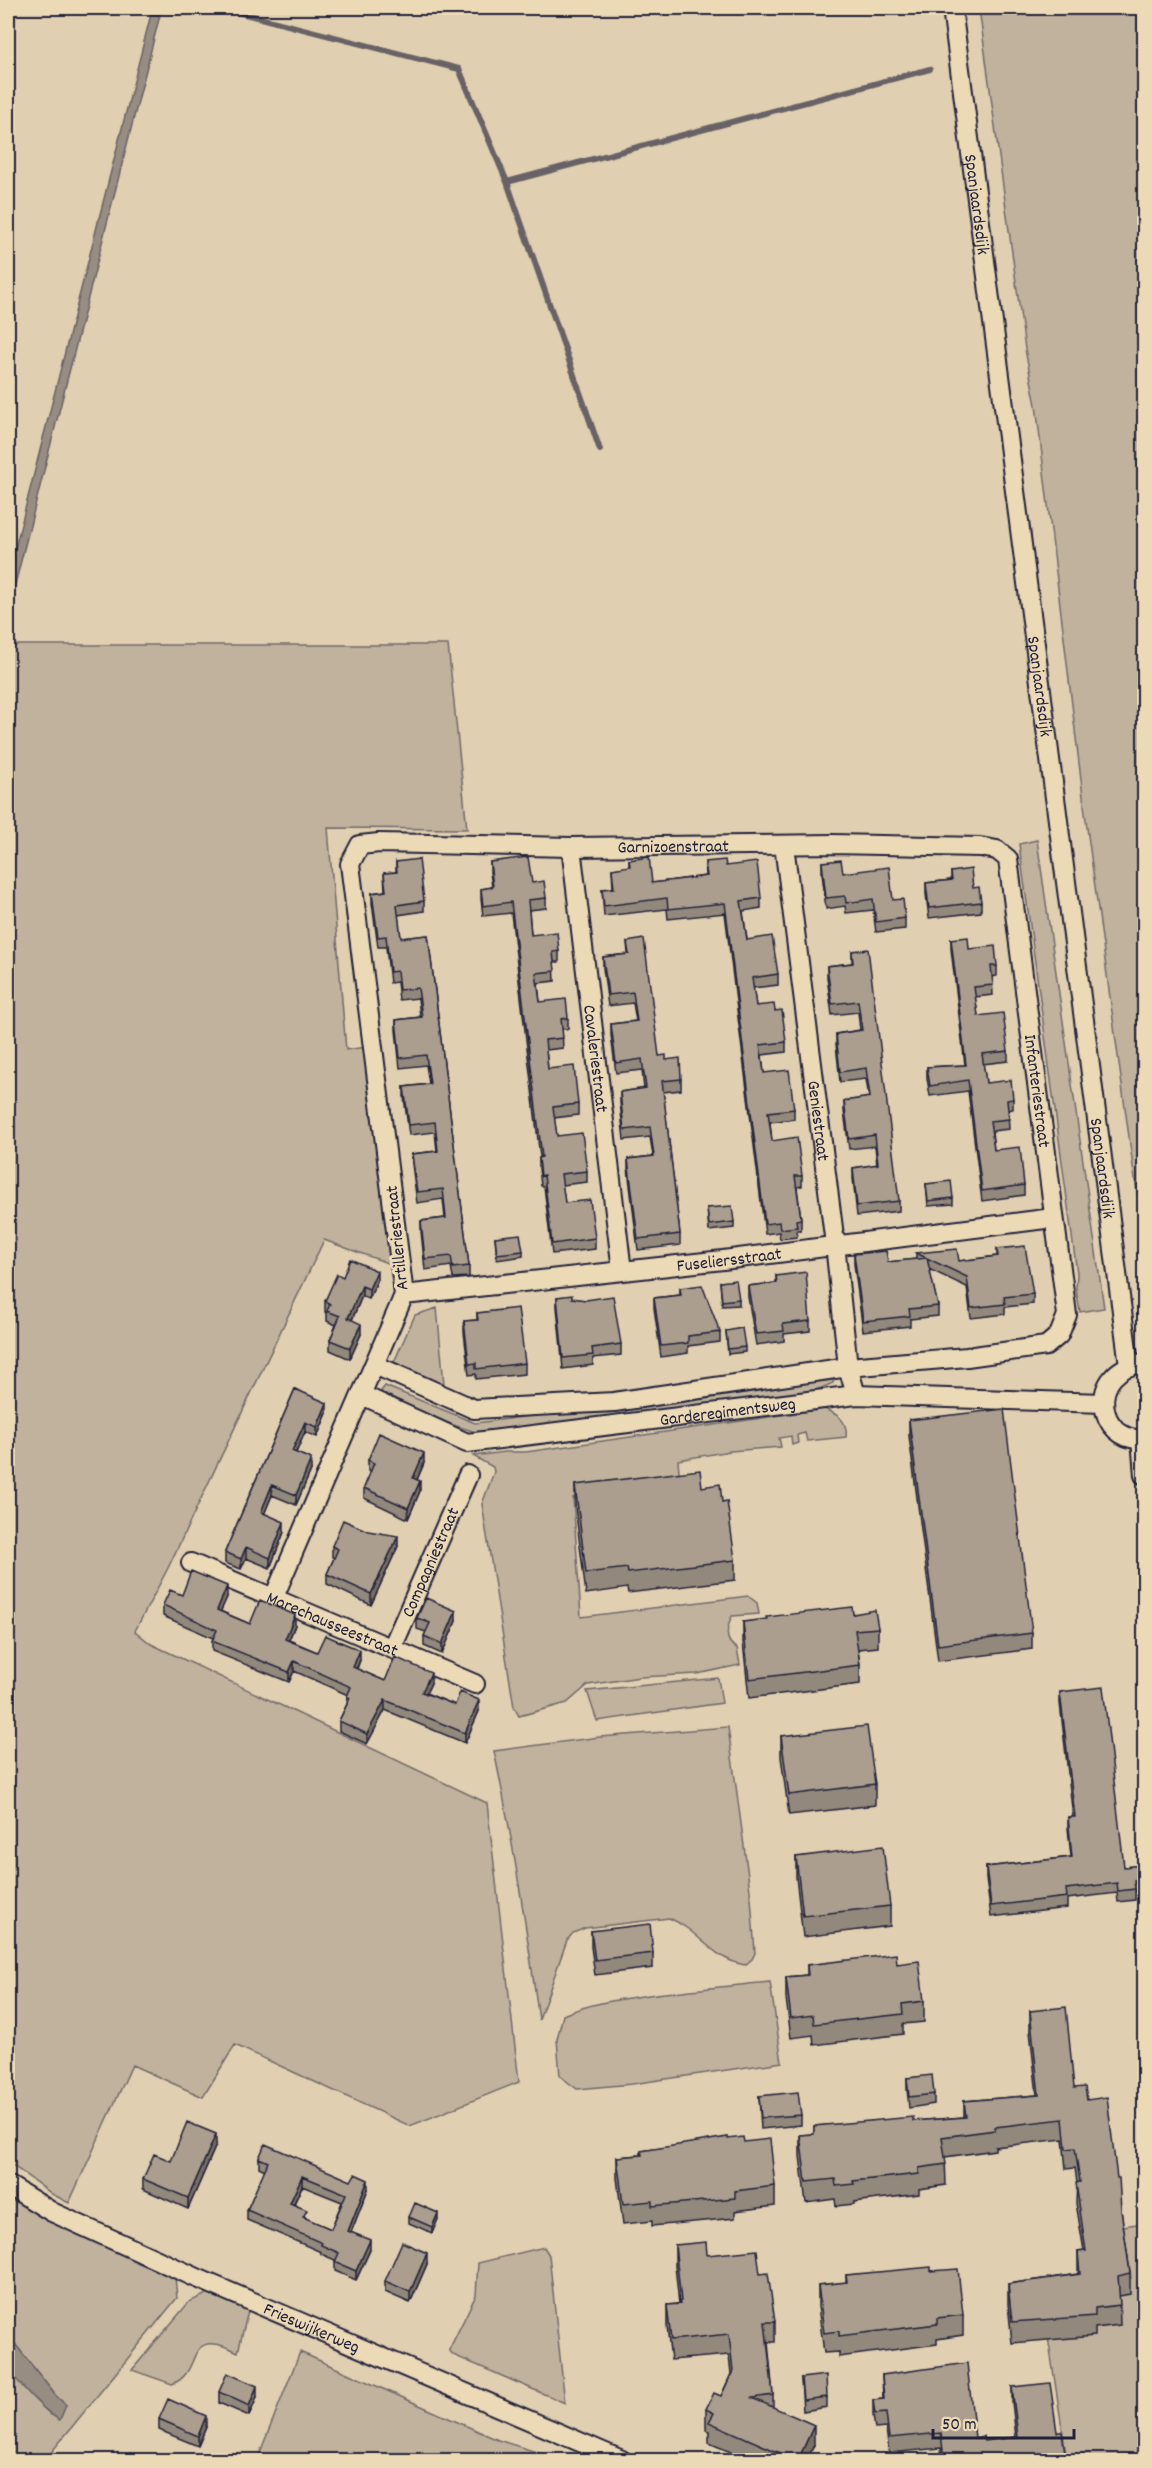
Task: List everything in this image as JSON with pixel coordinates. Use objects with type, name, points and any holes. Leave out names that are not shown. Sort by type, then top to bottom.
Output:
[{"type":"street","name":"Spanjaardsdijk","points":[[952,8],[1137,1364]]},
{"type":"street","name":"Garnizoenstraat","points":[[353,854],[360,845],[379,843],[571,847],[784,845],[969,847],[997,850]]},
{"type":"street","name":"Geniestraat","points":[[784,845],[835,1244],[848,1367],[856,1395]]},
{"type":"street","name":"Cavaleriestraat","points":[[571,847],[622,1271]]},
{"type":"street","name":"Infanteriestraat","points":[[997,850],[1008,859],[1067,1315],[1059,1335]]},
{"type":"street","name":"Artilleriestraat","points":[[274,1597],[404,1295],[355,912],[350,864],[353,854]]},
{"type":"street","name":"Fuseliersstraat","points":[[404,1295],[723,1260],[1053,1218]]},
{"type":"street","name":"Garderegimentsweg","points":[[375,1365],[474,1409],[614,1402],[848,1367],[967,1357],[1046,1346],[1059,1335]]},
{"type":"street","points":[[1137,1364],[1118,1371],[1110,1380],[1105,1391],[1104,1403],[1111,1424],[1130,1437],[1143,1439],[1144,1475]]},
{"type":"street","name":"Garderegimentsweg","points":[[362,1395],[467,1443],[856,1395],[1104,1403]]},
{"type":"street","name":"Compagniestraat","points":[[392,1648],[468,1475]]},
{"type":"street","name":"Marechausseestraat","points":[[191,1563],[475,1684]]},
{"type":"street","name":"Frieswijkerweg","points":[[8,2184],[51,2212],[197,2278],[622,2460]]},
{"type":"shaded area","points":[[979,8],[1144,8],[1144,1230],[1134,1174],[1085,813],[1036,405],[1025,349]]},
{"type":"shaded area","points":[[151,14],[160,15],[8,612],[8,576]]},
{"type":"shaded area","points":[[8,645],[448,645],[467,829],[328,828],[346,1050],[365,1047],[390,1264],[324,1240],[168,1568],[135,1631],[151,1644],[487,1803],[519,2082],[410,2126],[235,2045],[203,2097],[132,2065],[69,2203],[52,2194],[8,2162]]},
{"type":"shaded area","points":[[1037,840],[1104,1308],[1080,1312],[1076,1290],[1077,1273],[1019,844]]},
{"type":"shaded area","points":[[437,1308],[444,1385],[394,1362],[415,1315]]},
{"type":"shaded area","points":[[832,1380],[833,1383],[812,1392],[476,1432],[453,1425],[383,1394],[381,1391],[385,1386],[475,1423]]},
{"type":"shaded area","points":[[824,1409],[841,1418],[845,1426],[846,1437],[807,1441],[805,1433],[797,1435],[798,1443],[792,1445],[791,1436],[779,1438],[781,1447],[730,1451],[678,1460],[680,1483],[573,1498],[581,1617],[748,1596],[757,1603],[759,1614],[732,1616],[728,1629],[728,1638],[737,1648],[740,1665],[697,1674],[640,1677],[588,1685],[567,1703],[519,1716],[514,1707],[482,1504],[494,1472],[493,1467],[473,1456],[526,1452]]},
{"type":"shaded area","points":[[718,1678],[722,1703],[597,1721],[587,1691]]},
{"type":"shaded area","points":[[728,1727],[751,1898],[755,1953],[752,1959],[745,1965],[733,1962],[669,1918],[585,1928],[573,1933],[567,1940],[539,2020],[519,1885],[494,1751],[600,1737]]},
{"type":"shaded area","points":[[770,1982],[782,2062],[632,2084],[577,2089],[560,2076],[557,2039],[563,2015],[594,2004],[627,1998]]},
{"type":"shaded area","points":[[8,2189],[175,2277],[177,2298],[45,2460],[8,2460],[8,2365],[23,2386],[51,2415],[66,2405],[56,2396],[8,2335]]},
{"type":"shaded area","points":[[1144,2223],[1144,2460],[1067,2460],[1046,2324],[1121,2313],[1116,2281],[1131,2278],[1123,2226]]},
{"type":"shaded area","points":[[544,2247],[549,2255],[565,2403],[453,2355],[449,2350],[476,2295],[478,2263]]},
{"type":"shaded area","points":[[211,2292],[249,2307],[238,2352],[220,2345],[208,2344],[201,2347],[182,2378],[172,2384],[132,2370],[189,2302]]},
{"type":"shaded area","points":[[8,2335],[56,2396],[66,2405],[60,2420],[30,2395],[10,2370],[7,2357]]},
{"type":"shaded area","points":[[300,2352],[498,2440],[562,2460],[257,2460]]},
{"type":"building","points":[[528,857],[532,883],[544,881],[546,898],[528,900],[531,935],[557,932],[559,951],[553,952],[555,971],[536,973],[540,1002],[566,999],[568,1018],[561,1019],[563,1038],[545,1040],[548,1069],[574,1066],[578,1104],[553,1107],[557,1136],[582,1133],[587,1171],[561,1174],[565,1203],[590,1200],[595,1238],[552,1244],[544,1175],[541,1176],[539,1158],[542,1157],[511,902],[483,906],[481,889],[493,887],[490,862]]},
{"type":"building","points":[[649,857],[652,883],[707,876],[705,862],[725,860],[726,866],[757,862],[761,898],[741,901],[747,940],[772,936],[778,974],[752,978],[756,1006],[774,1004],[775,1011],[782,1010],[786,1042],[760,1045],[764,1073],[789,1070],[794,1109],[768,1112],[772,1141],[797,1137],[802,1176],[795,1176],[801,1219],[796,1220],[797,1227],[780,1229],[779,1222],[765,1224],[725,903],[668,909],[667,898],[604,906],[602,889],[614,888],[612,869],[630,866],[629,860]]},
{"type":"building","points":[[419,859],[424,901],[397,905],[401,938],[428,935],[469,1266],[453,1268],[451,1256],[425,1259],[421,1221],[446,1218],[443,1189],[417,1192],[412,1154],[438,1151],[435,1122],[409,1125],[404,1087],[430,1084],[426,1055],[400,1058],[396,1020],[422,1017],[418,988],[399,990],[397,971],[390,972],[386,936],[378,937],[372,893],[386,891],[384,873],[397,872],[396,862]]},
{"type":"building","points":[[841,860],[843,873],[889,867],[893,900],[903,899],[905,918],[876,922],[873,899],[846,903],[845,896],[826,898],[822,862]]},
{"type":"building","points":[[971,869],[973,888],[979,887],[981,902],[929,908],[926,883],[952,880],[951,872]]},
{"type":"building","points":[[968,937],[969,949],[995,946],[997,966],[991,966],[993,985],[974,987],[978,1016],[1003,1013],[1008,1051],[982,1054],[986,1083],[1011,1080],[1013,1099],[1007,1100],[1009,1119],[990,1121],[994,1150],[1020,1147],[1024,1185],[982,1191],[968,1080],[930,1086],[927,1067],[966,1065],[951,939]]},
{"type":"building","points":[[644,939],[659,1056],[666,1055],[666,1060],[680,1058],[681,1079],[662,1081],[680,1234],[638,1239],[628,1159],[654,1156],[650,1127],[624,1130],[620,1092],[646,1088],[642,1059],[616,1063],[611,1024],[637,1021],[633,992],[608,995],[603,957],[629,954],[627,942]]},
{"type":"building","points":[[868,949],[899,1201],[857,1206],[853,1168],[878,1164],[875,1135],[849,1139],[844,1101],[870,1097],[866,1068],[840,1072],[836,1034],[862,1030],[858,1001],[832,1004],[827,966],[853,963],[852,951]]},
{"type":"building","points":[[951,1181],[953,1198],[928,1201],[926,1184]]},
{"type":"building","points":[[732,1206],[734,1222],[709,1225],[707,1208]]},
{"type":"building","points":[[520,1234],[523,1251],[497,1254],[495,1237]]},
{"type":"building","points":[[1025,1246],[1033,1294],[1004,1297],[1005,1304],[971,1308],[967,1277],[916,1253],[957,1249],[959,1261],[998,1256],[997,1249]]},
{"type":"building","points":[[886,1251],[888,1262],[927,1258],[938,1306],[909,1309],[910,1316],[863,1321],[854,1254]]},
{"type":"building","points":[[350,1259],[377,1271],[369,1289],[362,1286],[348,1318],[361,1324],[350,1348],[330,1340],[340,1316],[327,1311],[330,1304],[325,1301],[337,1274],[343,1277]]},
{"type":"building","points":[[806,1272],[810,1321],[783,1324],[784,1331],[756,1334],[748,1286],[777,1283],[776,1276]]},
{"type":"building","points":[[736,1280],[739,1299],[722,1301],[720,1282]]},
{"type":"building","points":[[702,1285],[720,1332],[688,1336],[688,1343],[661,1346],[654,1298],[681,1295],[680,1288]]},
{"type":"building","points":[[572,1295],[572,1298],[586,1300],[613,1296],[621,1344],[592,1348],[593,1355],[563,1358],[557,1297]]},
{"type":"building","points":[[518,1308],[525,1363],[476,1369],[476,1363],[469,1364],[464,1321],[478,1320],[477,1313]]},
{"type":"building","points":[[742,1328],[745,1347],[728,1349],[726,1331]]},
{"type":"building","points":[[295,1389],[327,1403],[317,1427],[305,1422],[292,1451],[311,1459],[296,1495],[272,1485],[261,1512],[284,1522],[270,1558],[246,1547],[241,1559],[225,1552]]},
{"type":"building","points":[[1004,1409],[1032,1633],[938,1645],[909,1420]]},
{"type":"building","points":[[379,1433],[424,1453],[413,1478],[420,1481],[408,1508],[364,1488],[374,1463],[368,1460]]},
{"type":"building","points":[[700,1470],[702,1487],[720,1484],[722,1502],[727,1501],[735,1560],[628,1573],[627,1568],[586,1573],[575,1485]]},
{"type":"building","points":[[343,1520],[368,1531],[398,1536],[371,1594],[327,1574],[338,1549],[332,1546]]},
{"type":"building","points":[[191,1571],[227,1586],[217,1610],[250,1624],[260,1600],[295,1615],[285,1639],[317,1652],[325,1635],[360,1650],[353,1667],[385,1681],[395,1657],[431,1673],[422,1692],[455,1705],[460,1692],[479,1700],[465,1733],[385,1700],[367,1734],[339,1721],[350,1698],[347,1696],[351,1687],[294,1661],[289,1672],[212,1641],[217,1630],[163,1605],[170,1590],[182,1595]]},
{"type":"building","points":[[426,1598],[456,1611],[442,1644],[424,1636],[430,1623],[417,1618]]},
{"type":"building","points":[[852,1607],[853,1614],[875,1610],[878,1628],[855,1630],[860,1665],[749,1679],[743,1622],[767,1619],[766,1617]]},
{"type":"building","points":[[1103,1687],[1124,1867],[1144,1865],[1144,1879],[1134,1880],[1135,1889],[1118,1891],[1117,1883],[1066,1889],[1067,1897],[991,1906],[986,1867],[1072,1857],[1068,1817],[1075,1817],[1060,1692]]},
{"type":"building","points":[[867,1726],[875,1784],[789,1795],[781,1736]]},
{"type":"building","points":[[883,1846],[890,1906],[803,1916],[796,1857]]},
{"type":"building","points":[[650,1924],[653,1953],[595,1960],[591,1931]]},
{"type":"building","points":[[896,1954],[897,1964],[919,1961],[924,2001],[902,2004],[903,2014],[814,2024],[813,2015],[791,2018],[786,1977],[808,1975],[807,1965]]},
{"type":"building","points":[[1066,2007],[1074,2088],[1085,2087],[1087,2100],[1107,2097],[1130,2273],[1118,2276],[1120,2305],[1095,2308],[1095,2316],[1012,2322],[1008,2284],[1080,2274],[1078,2252],[1086,2251],[1076,2183],[1080,2182],[1075,2148],[1066,2149],[1063,2119],[995,2127],[995,2130],[942,2137],[946,2164],[919,2168],[919,2174],[853,2181],[854,2184],[836,2186],[835,2179],[806,2182],[800,2135],[814,2134],[814,2126],[913,2117],[913,2121],[966,2117],[964,2101],[1039,2095],[1030,2011]]},
{"type":"building","points":[[932,2075],[934,2094],[909,2097],[907,2078]]},
{"type":"building","points":[[798,2092],[801,2115],[761,2118],[759,2096]]},
{"type":"building","points":[[187,2122],[216,2134],[188,2198],[143,2179],[154,2154],[171,2161]]},
{"type":"building","points":[[728,2137],[728,2139],[743,2137],[744,2142],[770,2139],[775,2186],[735,2191],[735,2198],[652,2206],[652,2201],[623,2204],[617,2157],[642,2155],[641,2151]]},
{"type":"building","points":[[265,2144],[351,2181],[355,2174],[368,2180],[348,2231],[370,2240],[356,2271],[335,2262],[339,2253],[321,2245],[322,2243],[247,2210],[268,2162],[259,2158]],"holes":[[[302,2176],[346,2194],[331,2229],[303,2217],[307,2210],[290,2203]]]},
{"type":"building","points":[[415,2203],[438,2213],[432,2227],[409,2217]]},
{"type":"building","points":[[402,2242],[427,2253],[410,2292],[385,2281]]},
{"type":"building","points":[[706,2242],[707,2255],[757,2250],[760,2274],[768,2273],[775,2322],[765,2322],[773,2395],[752,2398],[814,2425],[798,2460],[779,2456],[780,2453],[709,2422],[714,2413],[706,2409],[714,2393],[721,2396],[733,2371],[729,2334],[671,2340],[667,2305],[680,2304],[681,2301],[675,2245]]},
{"type":"building","points":[[931,2267],[931,2271],[958,2269],[963,2315],[937,2318],[937,2324],[839,2336],[839,2331],[824,2333],[818,2285],[847,2282],[846,2275]]},
{"type":"building","points":[[967,2363],[975,2438],[983,2436],[984,2441],[1018,2437],[1012,2387],[1050,2383],[1057,2432],[1062,2432],[1066,2460],[1013,2460],[1012,2457],[970,2460],[969,2457],[944,2460],[941,2433],[889,2438],[886,2413],[875,2414],[873,2400],[884,2399],[882,2375]]},
{"type":"building","points":[[227,2373],[257,2386],[249,2406],[219,2392]]},
{"type":"building","points":[[826,2375],[827,2397],[803,2400],[801,2378]]},
{"type":"building","points":[[168,2399],[206,2416],[198,2436],[159,2419]]},
{"type":"waterway","points":[[221,8],[459,69],[507,182],[600,450]]},
{"type":"waterway","points":[[507,182],[930,69]]}]
